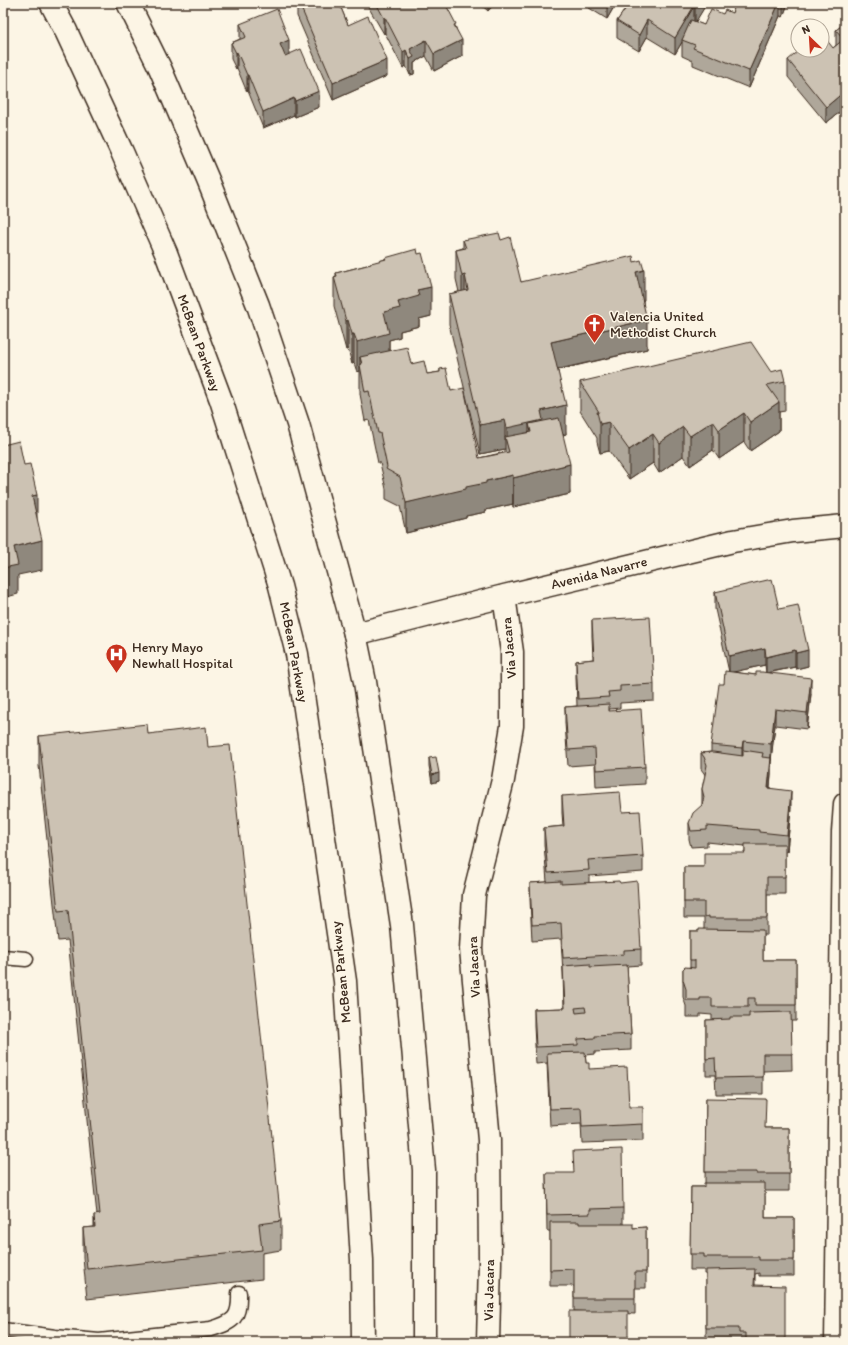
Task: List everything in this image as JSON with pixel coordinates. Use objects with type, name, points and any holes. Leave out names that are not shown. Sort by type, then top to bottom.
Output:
[{"type":"main road","name":"McBean Parkway","points":[[51,3],[122,152],[166,253],[221,400],[280,586],[297,654],[345,981],[362,1260],[363,1342]]},
{"type":"main road","points":[[128,3],[160,68],[208,180],[258,305],[298,424],[355,634],[365,682],[402,925],[424,1170],[424,1342]]},
{"type":"main road","name":"Avenida Navarre","points":[[355,634],[504,596],[733,541],[845,526]]},
{"type":"main road","name":"Via Jacara","points":[[488,1342],[490,1262],[489,1140],[471,949],[474,895],[503,780],[512,726],[512,652],[504,596]]},
{"type":"main road","points":[[836,1342],[843,832],[845,804]]},
{"type":"lane","points":[[3,956],[26,959]]},
{"type":"lane","points":[[3,1330],[99,1341],[211,1328],[226,1324],[236,1316],[239,1304],[238,1293]]},
{"type":"building","points":[[299,3],[339,3],[348,25],[368,16],[387,60],[333,83]]},
{"type":"building","points":[[376,3],[445,3],[456,24],[454,25],[462,40],[434,54],[426,40],[410,49],[414,57],[410,59],[406,50],[403,52]]},
{"type":"building","points":[[626,3],[697,3],[675,38],[647,20],[639,35],[617,21],[626,8],[624,7]]},
{"type":"building","points":[[736,3],[779,3],[749,71],[693,48],[695,45],[682,40],[691,20],[704,25],[711,9],[723,14],[725,10],[732,13]]},
{"type":"building","points":[[277,9],[289,40],[280,44],[285,56],[301,49],[319,91],[295,101],[294,98],[263,112],[248,75],[231,43],[246,37],[240,24]]},
{"type":"building","points":[[845,23],[845,91],[826,107],[788,60],[790,58],[830,58],[830,44],[833,48],[844,39],[836,30]]},
{"type":"building","points":[[499,233],[501,240],[510,237],[521,282],[633,256],[634,262],[641,260],[644,270],[636,272],[647,320],[551,342],[566,405],[541,411],[543,420],[507,428],[505,420],[480,425],[449,294],[468,290],[465,275],[462,276],[456,250],[466,248],[463,240]]},
{"type":"building","points":[[417,249],[418,254],[422,253],[431,287],[417,290],[419,296],[398,302],[400,308],[384,312],[389,333],[357,342],[354,334],[352,334],[348,320],[346,321],[334,277],[337,276],[336,273],[371,264],[386,259],[385,258]]},
{"type":"building","points":[[751,342],[771,372],[782,369],[785,381],[767,385],[779,402],[750,422],[744,413],[719,430],[713,421],[690,436],[683,427],[659,443],[653,434],[629,450],[609,422],[600,424],[597,412],[599,412],[580,382]]},
{"type":"building","points":[[407,347],[411,364],[424,361],[427,374],[440,372],[440,369],[446,368],[451,391],[464,388],[479,458],[509,452],[505,437],[531,432],[529,424],[559,418],[570,464],[513,478],[513,475],[486,481],[486,483],[466,487],[466,489],[406,503],[400,477],[386,469],[387,467],[380,433],[378,433],[369,391],[365,392],[360,357]]},
{"type":"building","points":[[19,441],[24,465],[30,464],[37,495],[32,496],[42,540],[14,547],[18,565],[3,568],[3,445]]},
{"type":"building","points":[[772,579],[779,609],[798,605],[808,650],[796,653],[795,650],[766,657],[765,648],[729,656],[715,592]]},
{"type":"building","points":[[650,617],[654,684],[620,686],[620,691],[608,692],[609,697],[578,699],[576,661],[594,659],[592,620]]},
{"type":"building","points":[[725,671],[756,675],[756,672],[762,672],[811,678],[807,713],[775,709],[771,744],[743,741],[742,748],[711,745],[719,684],[724,684]]},
{"type":"building","points":[[609,704],[609,711],[641,709],[645,767],[596,770],[595,748],[568,750],[565,707]]},
{"type":"building","points":[[147,724],[148,734],[206,727],[208,747],[230,745],[281,1221],[259,1224],[262,1250],[87,1269],[83,1228],[95,1227],[94,1215],[100,1214],[68,910],[58,911],[39,736]]},
{"type":"building","points":[[743,750],[763,753],[762,757],[771,758],[768,788],[791,791],[787,835],[759,832],[759,830],[707,826],[707,830],[691,831],[689,823],[693,813],[702,805],[704,797],[702,789],[707,765],[701,753],[713,752],[743,756]]},
{"type":"building","points":[[436,757],[439,773],[432,775],[429,758]]},
{"type":"building","points":[[620,792],[622,812],[640,811],[643,856],[588,860],[589,870],[548,873],[544,828],[564,826],[562,796]]},
{"type":"building","points":[[745,844],[785,844],[785,877],[767,877],[767,918],[709,918],[709,916],[704,917],[704,902],[684,902],[684,867],[704,867],[704,853],[745,853]]},
{"type":"building","points":[[561,881],[561,884],[619,881],[620,883],[637,881],[641,949],[624,950],[624,954],[563,958],[561,923],[532,925],[530,883]]},
{"type":"building","points":[[699,929],[763,930],[763,960],[796,960],[796,1005],[755,1005],[755,998],[748,998],[748,1007],[712,1007],[712,998],[686,1000],[683,969],[685,967],[695,968],[695,960],[690,960],[690,931],[699,931]]},
{"type":"building","points":[[590,964],[590,967],[627,965],[631,1034],[595,1036],[595,1038],[578,1039],[578,1045],[536,1047],[534,1009],[565,1008],[563,966]],"holes":[[[585,1007],[586,1012],[576,1013],[575,1008]]]},
{"type":"building","points":[[791,1012],[792,1054],[763,1054],[763,1077],[716,1078],[715,1058],[706,1059],[706,1020],[730,1019],[730,1017],[749,1017],[749,1013]]},
{"type":"building","points":[[585,1052],[586,1063],[589,1063],[589,1069],[627,1067],[629,1107],[643,1107],[643,1124],[582,1127],[581,1108],[550,1109],[547,1053]]},
{"type":"building","points":[[706,1098],[766,1099],[765,1128],[789,1128],[789,1174],[757,1174],[757,1172],[705,1172]]},
{"type":"building","points":[[622,1149],[623,1208],[590,1209],[590,1214],[547,1215],[546,1173],[574,1173],[573,1151]]},
{"type":"building","points":[[704,1183],[765,1183],[765,1218],[794,1218],[794,1260],[759,1260],[759,1257],[704,1257],[704,1254],[690,1254],[691,1187],[704,1187]]},
{"type":"building","points":[[550,1222],[579,1222],[579,1224],[633,1224],[633,1228],[646,1227],[646,1272],[635,1272],[635,1298],[574,1298],[574,1269],[550,1270]]},
{"type":"building","points":[[755,1269],[754,1285],[785,1286],[785,1342],[746,1342],[746,1333],[739,1333],[739,1328],[706,1328],[706,1270]]},
{"type":"building","points":[[569,1311],[628,1311],[628,1342],[569,1342]]},
{"type":"place","name":"Valencia United Methodist Church","points":[[595,344]]},
{"type":"place","name":"Henry Mayo Newhall Hospital","points":[[116,674]]}]
